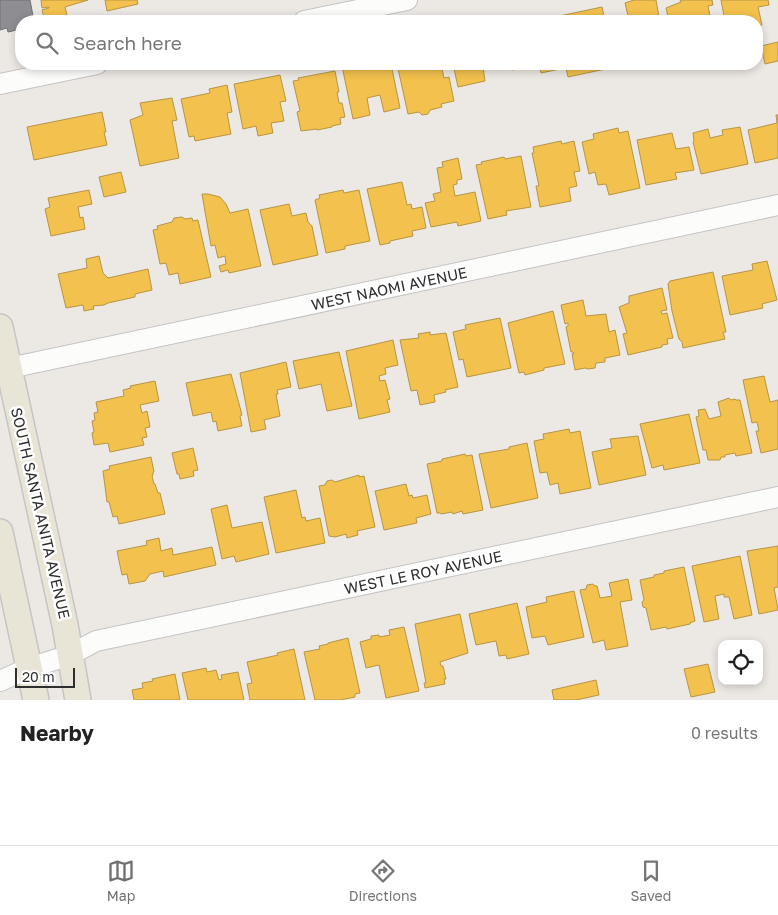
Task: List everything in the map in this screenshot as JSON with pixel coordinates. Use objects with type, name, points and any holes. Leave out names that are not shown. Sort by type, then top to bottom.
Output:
[{"type":"main road","name":"SOUTH SANTA ANITA AVENUE","points":[[0,328],[4,370],[65,625],[78,700]]},
{"type":"main road","points":[[0,532],[36,700]]},
{"type":"street","points":[[333,15],[407,0]]},
{"type":"street","points":[[0,84],[68,70]]},
{"type":"street","name":"WEST NAOMI AVENUE","points":[[4,370],[778,205]]},
{"type":"street","name":"WEST LE ROY AVENUE","points":[[0,681],[29,668],[70,654],[96,641],[778,497]]},
{"type":"building: Homes","points":[[41,0],[88,0],[65,7],[67,15],[43,15],[42,10],[49,7],[42,8]]},
{"type":"building: Homes","points":[[105,0],[137,0],[138,4],[107,11]]},
{"type":"building: Homes","points":[[634,0],[656,0],[659,15],[628,15],[625,3]]},
{"type":"building: Homes","points":[[680,0],[712,0],[713,5],[708,6],[710,15],[668,15],[666,8],[681,2]]},
{"type":"building: Homes","points":[[721,0],[768,0],[769,5],[758,7],[760,15],[724,15]]},
{"type":"building: Homes","points":[[602,7],[604,15],[564,15]]},
{"type":"building: Homes","points":[[778,42],[778,61],[765,64],[763,46]]},
{"type":"building: Homes","points":[[343,70],[392,70],[400,108],[384,112],[380,95],[367,98],[370,115],[353,119]]},
{"type":"building: Homes","points":[[398,70],[442,70],[444,78],[449,77],[454,101],[441,104],[442,107],[430,110],[428,114],[422,115],[419,112],[408,114]]},
{"type":"building: Homes","points":[[454,70],[483,70],[485,81],[458,87]]},
{"type":"building: Homes","points":[[540,70],[555,70],[541,73]]},
{"type":"building: Homes","points":[[566,70],[601,70],[568,77]]},
{"type":"building: Homes","points":[[335,71],[339,103],[342,103],[345,117],[340,118],[341,124],[332,127],[301,131],[297,112],[300,111],[293,81],[299,80],[298,78]]},
{"type":"building: Homes","points":[[280,75],[286,101],[280,102],[284,121],[271,123],[273,133],[258,136],[256,126],[243,129],[234,84]]},
{"type":"building: Homes","points":[[227,85],[232,112],[227,113],[231,134],[195,141],[194,136],[189,137],[181,99],[210,93],[209,89]]},
{"type":"building: Homes","points":[[172,98],[177,120],[172,121],[179,158],[140,166],[130,120],[143,115],[140,103]]},
{"type":"building: Homes","points":[[102,112],[107,145],[34,160],[27,127]]},
{"type":"building: Homes","points":[[776,115],[778,115],[778,158],[755,163],[748,130],[777,123]]},
{"type":"building: Homes","points":[[740,127],[748,164],[701,174],[693,142],[693,133],[708,129],[710,138],[723,135],[722,130]]},
{"type":"building: Homes","points":[[618,128],[619,133],[628,131],[640,188],[609,195],[606,184],[598,185],[595,172],[589,174],[582,142],[594,139],[593,134]]},
{"type":"building: Homes","points":[[672,133],[676,149],[689,147],[694,170],[675,173],[677,179],[646,185],[637,140]]},
{"type":"building: Homes","points":[[561,141],[562,144],[574,141],[580,171],[574,172],[577,186],[569,188],[571,201],[540,207],[536,186],[539,186],[532,153],[534,153],[533,147]]},
{"type":"building: Homes","points":[[521,156],[531,207],[506,211],[507,215],[488,219],[476,165],[482,164],[481,162],[504,157],[505,159]]},
{"type":"building: Homes","points":[[458,158],[462,179],[457,180],[457,184],[453,185],[455,196],[475,192],[481,221],[458,226],[457,222],[431,227],[425,203],[435,201],[433,194],[441,192],[437,168],[443,167],[442,162]]},
{"type":"building: Homes","points":[[121,172],[126,192],[104,197],[99,177]]},
{"type":"building: Homes","points":[[402,182],[407,205],[411,204],[412,209],[422,207],[426,228],[412,231],[413,236],[380,245],[367,189]]},
{"type":"building: Homes","points":[[89,190],[92,204],[78,207],[80,218],[83,217],[85,229],[51,236],[45,209],[50,207],[48,198]]},
{"type":"building: Homes","points":[[343,190],[344,193],[359,190],[370,241],[345,246],[345,249],[326,253],[315,200],[320,198],[319,195]]},
{"type":"building: Homes","points":[[202,194],[220,197],[230,213],[248,209],[261,266],[229,273],[228,270],[221,272],[219,266],[226,264],[225,256],[218,258],[215,245],[211,246]]},
{"type":"building: Homes","points":[[289,204],[292,216],[306,213],[308,222],[312,226],[318,255],[273,265],[260,210]]},
{"type":"building: Homes","points":[[182,217],[185,219],[192,218],[193,221],[198,220],[211,277],[180,284],[178,273],[169,275],[166,263],[160,264],[153,230],[158,229],[157,226],[172,222],[174,218]]},
{"type":"building: Homes","points":[[99,256],[103,273],[108,278],[148,269],[152,290],[135,294],[135,297],[93,306],[94,309],[84,311],[83,305],[66,308],[58,274],[87,268],[86,259]]},
{"type":"building: Homes","points":[[767,261],[777,300],[762,304],[763,308],[730,315],[722,276],[753,270],[752,264]]},
{"type":"building: Homes","points":[[713,272],[726,332],[723,332],[725,339],[683,348],[672,311],[668,284],[670,281]]},
{"type":"building: Homes","points":[[662,288],[667,310],[661,311],[662,314],[667,313],[673,338],[667,339],[668,344],[662,345],[662,347],[628,355],[623,334],[627,333],[619,307],[629,303],[629,296]]},
{"type":"building: Homes","points":[[583,300],[586,316],[606,314],[609,332],[615,330],[620,355],[605,358],[605,362],[596,363],[595,368],[575,370],[572,354],[574,354],[571,352],[566,327],[568,323],[565,324],[561,305]]},
{"type":"building: Homes","points":[[553,311],[565,364],[544,368],[544,370],[525,375],[524,372],[519,373],[508,323]]},
{"type":"building: Homes","points":[[500,318],[511,368],[467,377],[463,359],[459,360],[453,332],[466,329],[465,325]]},
{"type":"building: Homes","points":[[430,332],[430,335],[446,333],[458,387],[434,395],[435,402],[420,405],[417,390],[411,391],[400,340],[419,338],[418,334]]},
{"type":"building: Homes","points":[[393,340],[398,365],[385,368],[386,374],[379,376],[380,381],[385,380],[390,399],[387,400],[390,412],[359,419],[346,351]]},
{"type":"building: Homes","points":[[339,352],[352,406],[327,411],[321,384],[299,389],[293,361]]},
{"type":"building: Homes","points":[[286,362],[291,387],[277,390],[280,416],[264,420],[266,429],[251,432],[240,373]]},
{"type":"building: Homes","points":[[231,374],[242,415],[240,416],[242,426],[218,431],[216,421],[213,422],[211,412],[193,416],[186,383]]},
{"type":"building: Homes","points":[[764,376],[770,402],[778,400],[778,449],[761,453],[756,431],[759,431],[757,422],[752,423],[743,380]]},
{"type":"building: Homes","points":[[155,381],[159,401],[140,405],[142,413],[147,411],[150,427],[145,428],[147,437],[142,438],[144,445],[110,452],[108,443],[94,445],[92,421],[95,420],[94,413],[98,412],[96,402],[124,396],[123,390],[131,388],[130,386]]},
{"type":"building: Homes","points":[[729,398],[731,400],[740,400],[752,453],[736,456],[735,453],[725,455],[720,460],[708,460],[706,450],[703,450],[696,417],[699,416],[698,410],[705,409],[709,419],[721,416],[718,402]]},
{"type":"building: Homes","points":[[689,414],[700,463],[664,470],[663,465],[652,468],[640,424]]},
{"type":"building: Homes","points":[[569,429],[570,433],[580,431],[591,488],[560,494],[558,483],[550,485],[547,472],[540,473],[534,441],[544,439],[543,434]]},
{"type":"building: Homes","points":[[638,436],[646,475],[599,485],[592,452],[612,448],[610,439]]},
{"type":"building: Homes","points":[[527,443],[538,498],[491,508],[479,454],[509,449],[509,447]]},
{"type":"building: Homes","points":[[193,448],[198,470],[193,471],[194,476],[180,479],[172,453]]},
{"type":"building: Homes","points":[[465,454],[466,456],[472,455],[483,510],[463,514],[462,511],[453,514],[452,512],[437,513],[427,464]]},
{"type":"building: Homes","points":[[151,457],[154,472],[152,476],[158,493],[160,493],[165,514],[119,524],[117,516],[113,517],[109,502],[107,502],[103,471],[110,469],[109,466]]},
{"type":"building: Homes","points":[[359,475],[359,477],[364,476],[375,527],[357,531],[358,535],[347,538],[346,534],[335,537],[329,536],[319,486],[325,485],[327,481],[332,480],[335,482]]},
{"type":"building: Homes","points":[[406,484],[409,496],[412,495],[413,498],[427,495],[431,514],[416,518],[417,523],[384,530],[375,491]]},
{"type":"building: Homes","points":[[296,490],[302,518],[305,517],[306,521],[320,518],[325,543],[276,553],[264,497]]},
{"type":"building: Homes","points":[[227,505],[232,528],[262,522],[269,554],[236,562],[234,556],[222,559],[211,509]]},
{"type":"building: Homes","points":[[159,538],[161,551],[172,548],[173,555],[212,547],[216,565],[164,577],[163,571],[150,574],[145,581],[129,584],[127,574],[122,575],[117,551],[147,545],[146,541]]},
{"type":"building: Homes","points":[[778,546],[778,587],[774,588],[778,610],[759,614],[747,551]]},
{"type":"building: Homes","points":[[740,556],[752,615],[734,619],[729,597],[724,597],[724,594],[715,596],[719,619],[704,622],[692,566]]},
{"type":"building: Homes","points":[[684,567],[695,621],[690,624],[667,629],[666,627],[651,630],[646,608],[643,607],[642,602],[644,600],[640,580],[654,577],[654,575],[664,573],[664,571]]},
{"type":"building: Homes","points":[[628,579],[632,600],[620,602],[628,646],[606,650],[604,640],[593,643],[580,590],[586,589],[587,585],[593,584],[597,586],[600,598],[612,596],[609,583]]},
{"type":"building: Homes","points":[[574,591],[584,637],[548,645],[545,636],[532,638],[526,607],[547,602],[546,597]]},
{"type":"building: Homes","points":[[517,603],[529,654],[507,659],[506,655],[499,656],[496,641],[476,645],[469,614]]},
{"type":"building: Homes","points":[[460,614],[468,653],[440,662],[446,679],[444,679],[445,684],[425,688],[424,683],[426,683],[415,624]]},
{"type":"building: Homes","points":[[404,627],[419,691],[386,698],[379,665],[366,668],[360,642],[371,639],[371,636],[390,635],[389,630]]},
{"type":"building: Homes","points":[[348,638],[360,693],[355,694],[355,697],[340,700],[315,700],[304,652],[320,649],[319,646]]},
{"type":"building: Homes","points":[[294,649],[305,700],[250,700],[247,684],[252,683],[247,662],[278,655],[277,653]]},
{"type":"building: Homes","points":[[708,664],[715,692],[691,697],[684,669]]},
{"type":"building: Homes","points":[[206,668],[207,672],[216,670],[219,680],[222,679],[221,675],[238,672],[244,700],[188,700],[182,673]]},
{"type":"building: Homes","points":[[175,674],[180,700],[134,700],[132,690],[143,688],[142,683]]},
{"type":"building: Homes","points":[[596,680],[599,695],[576,700],[554,700],[552,690]]},
{"type":"building: Industry","points":[[0,0],[30,0],[33,15],[15,15],[15,30],[8,32],[7,28],[0,30]]}]
